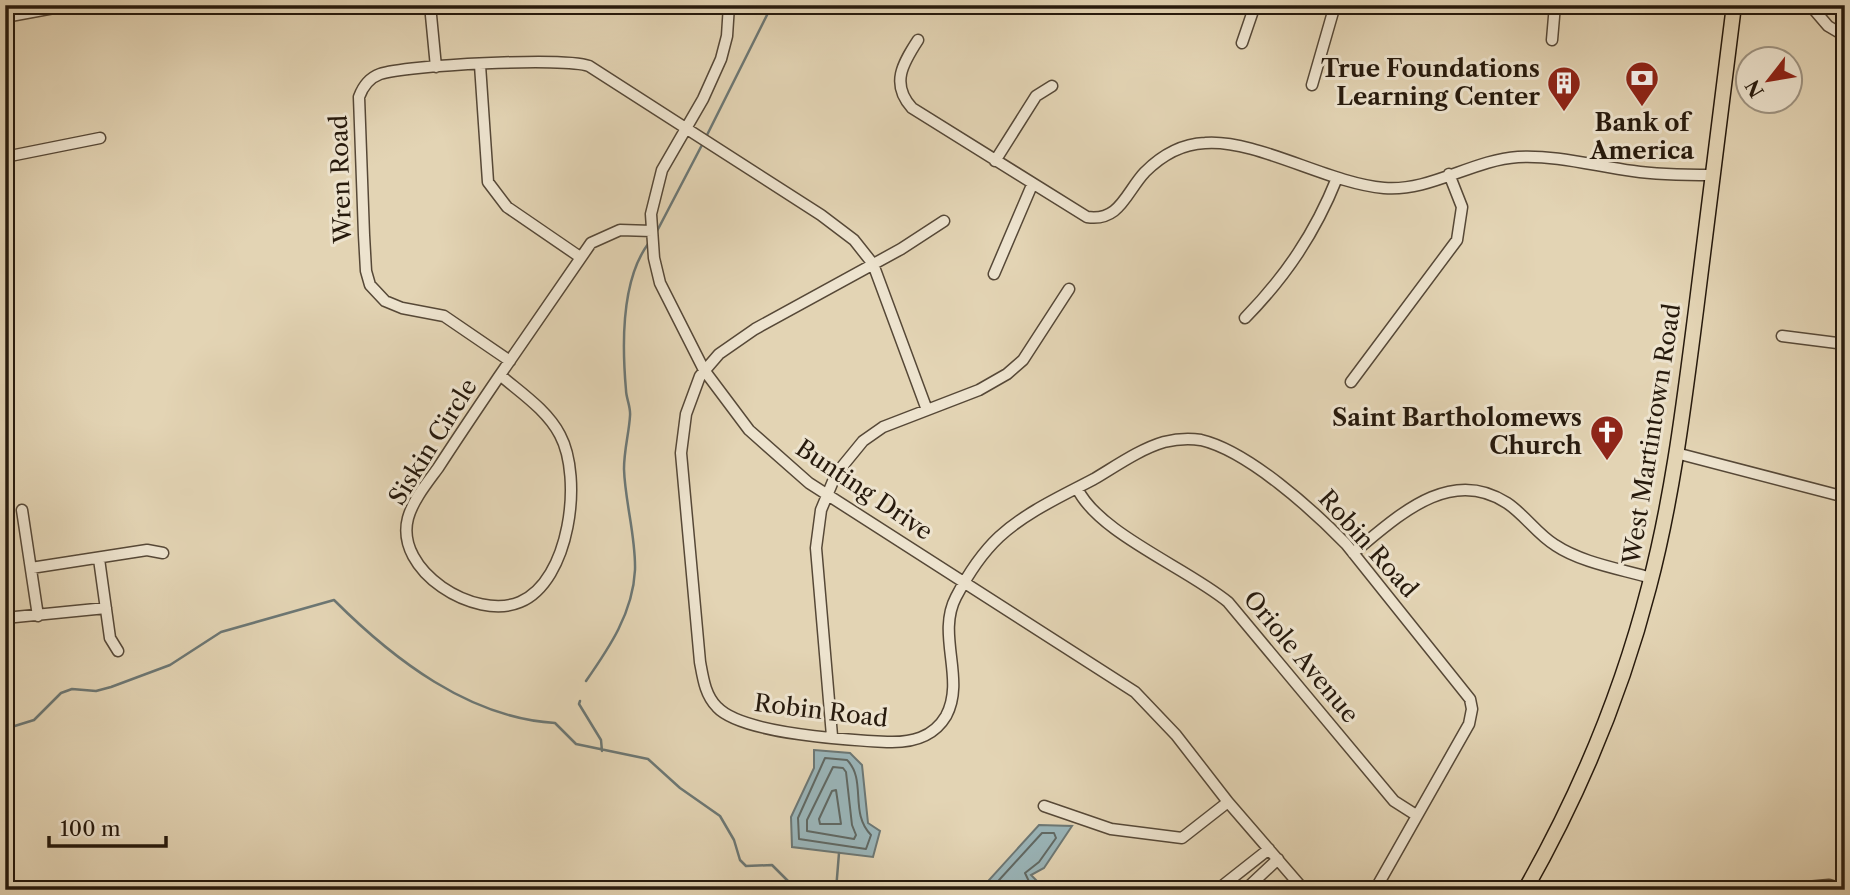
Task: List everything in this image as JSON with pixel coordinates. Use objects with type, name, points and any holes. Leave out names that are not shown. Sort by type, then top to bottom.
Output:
[{"type":"main road","name":"West Martintown Road","points":[[1525,890],[1559,827],[1608,712],[1651,578],[1676,453],[1734,5]]},
{"type":"street","points":[[5,17],[70,5]]},
{"type":"street","points":[[430,5],[436,67]]},
{"type":"street","name":"Bunting Drive","points":[[729,5],[727,36],[721,59],[658,181],[652,203],[657,271],[664,295],[704,370],[735,413],[767,449],[827,495],[1135,692],[1176,735],[1228,802],[1304,890]]},
{"type":"street","points":[[1242,43],[1255,5]]},
{"type":"street","points":[[1312,85],[1335,5]]},
{"type":"street","points":[[1552,40],[1555,5]]},
{"type":"street","points":[[1810,5],[1828,26],[1845,36]]},
{"type":"street","points":[[918,40],[900,72],[900,88],[904,99],[917,112],[1032,185],[1079,214],[1092,218],[1105,216],[1121,206],[1138,179],[1155,163],[1178,149],[1206,143],[1236,145],[1337,178],[1392,189],[1413,186],[1495,160],[1529,157],[1653,174],[1713,175]]},
{"type":"street","name":"Wren Road","points":[[510,361],[444,316],[402,308],[385,301],[368,279],[361,92],[378,74],[436,67],[582,63],[844,232],[873,264]]},
{"type":"street","points":[[480,65],[488,182],[507,207],[580,257]]},
{"type":"street","points":[[995,161],[1036,96],[1052,86]]},
{"type":"street","points":[[5,157],[100,138]]},
{"type":"street","points":[[1351,382],[1457,240],[1462,207],[1449,174]]},
{"type":"street","points":[[1245,318],[1303,249],[1320,219],[1337,178]]},
{"type":"street","points":[[994,274],[1032,185]]},
{"type":"street","name":"Robin Road","points":[[944,221],[755,330],[728,347],[704,370],[686,414],[681,453],[700,662],[706,689],[718,708],[739,722],[832,736],[906,743],[927,735],[939,725],[950,708],[953,693],[948,623],[953,605],[982,556],[1008,529],[1156,445],[1182,439],[1198,440],[1228,452],[1299,498],[1353,553],[1456,680],[1471,704],[1469,724],[1375,890]]},
{"type":"street","name":"Siskin Circle","points":[[500,376],[555,426],[566,451],[571,487],[570,511],[553,570],[535,593],[508,605],[462,597],[435,582],[416,562],[406,531],[413,505],[580,257],[591,243],[604,234],[629,229],[652,231]]},
{"type":"street","points":[[873,264],[927,410]]},
{"type":"street","points":[[832,736],[816,548],[818,523],[827,495],[842,464],[863,441],[893,421],[989,386],[1007,374],[1030,350],[1069,289]]},
{"type":"street","points":[[1783,336],[1845,344]]},
{"type":"street","points":[[1676,453],[1845,497]]},
{"type":"street","name":"Oriole Avenue","points":[[1077,488],[1092,513],[1203,583],[1228,602],[1394,801],[1416,815]]},
{"type":"street","points":[[1353,553],[1417,503],[1438,493],[1469,491],[1494,496],[1511,505],[1562,550],[1651,578]]},
{"type":"street","points":[[22,510],[38,616]]},
{"type":"street","points":[[31,568],[147,550],[163,553]]},
{"type":"street","points":[[99,559],[110,638],[118,651]]},
{"type":"street","points":[[5,618],[106,608]]},
{"type":"street","points":[[1044,806],[1111,830],[1182,838],[1228,802]]},
{"type":"street","points":[[1220,889],[1269,849]]},
{"type":"street","points":[[1245,890],[1278,859]]},
{"type":"street","points":[[1772,890],[1829,886],[1844,890]]},
{"type":"water","points":[[814,750],[850,753],[862,765],[868,823],[880,831],[873,857],[792,847],[791,817],[814,768]]},
{"type":"water","points":[[1039,825],[1072,826],[1044,868],[1031,875],[1041,885],[1039,890],[980,890]]},
{"type":"waterway","points":[[706,137],[772,5]]},
{"type":"waterway","points":[[656,233],[703,143]]},
{"type":"waterway","points":[[586,681],[625,615],[633,586],[635,558],[624,469],[630,413],[626,393],[624,334],[633,276],[648,244]]},
{"type":"waterway","points":[[5,729],[34,720],[61,693],[72,689],[96,691],[111,687],[170,665],[221,632],[334,600],[407,664],[463,697],[492,710],[523,719],[555,723],[576,744],[648,759],[680,788],[720,816],[734,840],[740,860],[746,866],[772,865],[797,890]]},
{"type":"waterway","points":[[580,701],[579,704],[601,740],[602,751]]},
{"type":"waterway","points":[[836,890],[839,853]]},
{"type":"place","name":"Bank of America","points":[[1642,108]]},
{"type":"place","name":"True Foundations Learning Center","points":[[1564,113]]},
{"type":"place","name":"Saint Bartholomews Church","points":[[1607,462]]}]
